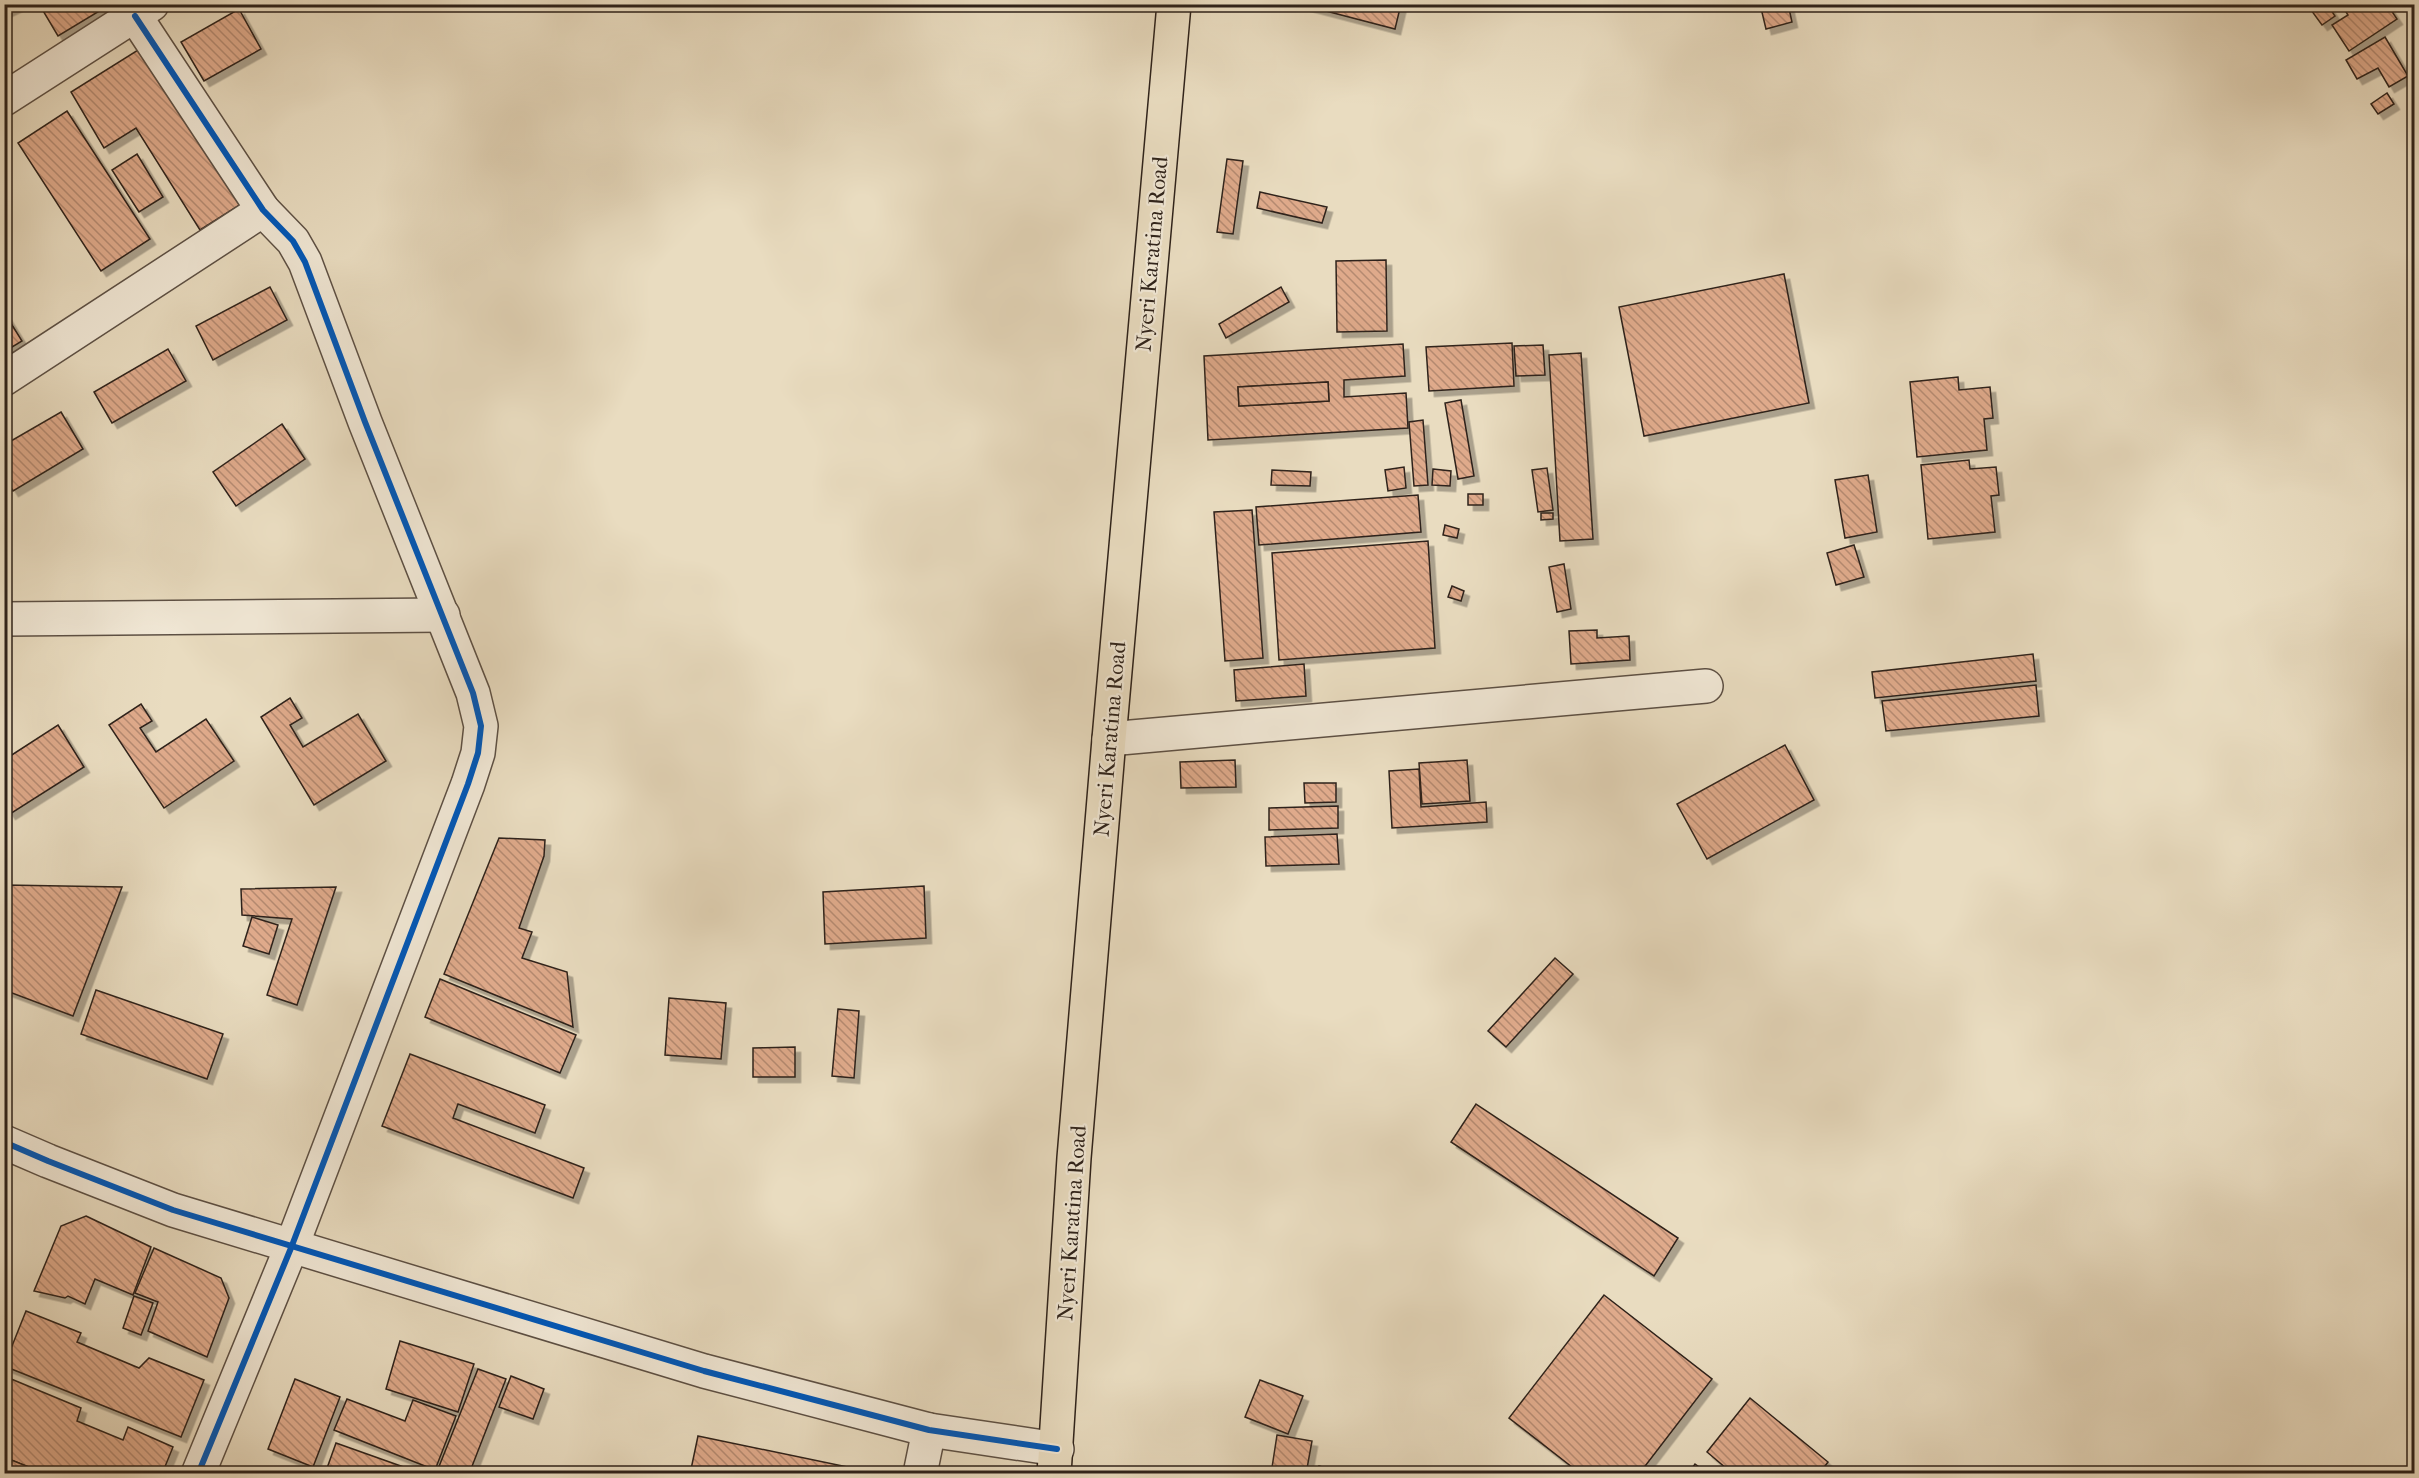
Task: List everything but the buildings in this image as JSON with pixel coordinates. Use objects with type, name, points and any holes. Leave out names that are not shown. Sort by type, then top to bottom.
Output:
[{"type":"highway","name":"Nyeri Karatina Road","points":[[1055,1461],[1074,1158],[1174,4]]},
{"type":"street","points":[[4,99],[144,10],[263,210],[293,241],[305,262],[365,422],[473,693],[481,726],[478,753],[291,1248],[202,1472]]},
{"type":"street","points":[[4,380],[263,210]]},
{"type":"street","points":[[4,619],[443,615]]},
{"type":"street","points":[[1109,740],[1706,686]]},
{"type":"street","points":[[4,1142],[173,1210],[291,1248],[704,1371],[1055,1461]]},
{"type":"street","points":[[920,1473],[929,1430]]},
{"type":"cycle path","points":[[135,16],[263,210],[293,241],[305,262],[365,422],[473,693],[481,726],[478,753],[468,784],[291,1248],[198,1474]]},
{"type":"cycle path","points":[[4,1142],[173,1210],[704,1371],[929,1430],[1057,1449]]}]
